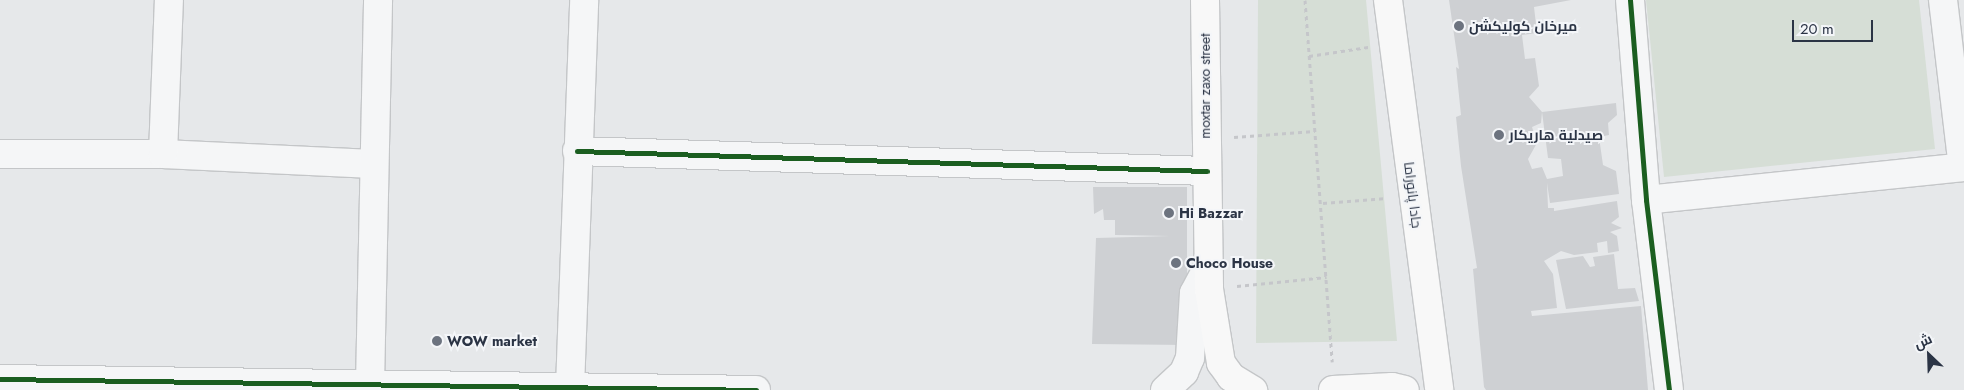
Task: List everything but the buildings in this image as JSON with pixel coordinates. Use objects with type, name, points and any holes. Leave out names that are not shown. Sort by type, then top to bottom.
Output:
[{"type":"main road","name":"moxtar zaxo street","points":[[1205,0],[1205,139],[1209,277],[1221,362],[1231,377],[1253,390]]},
{"type":"main road","name":"جادا پانوراما","points":[[1388,0],[1439,390]]},
{"type":"main road","points":[[1334,390],[1392,387],[1405,390]]},
{"type":"street","points":[[163,154],[169,0]]},
{"type":"street","points":[[370,385],[373,164],[378,0]]},
{"type":"street","points":[[570,388],[577,151],[584,0]]},
{"type":"street","points":[[1630,0],[1646,200],[1669,390]]},
{"type":"street","points":[[1646,200],[1963,167],[1943,0]]},
{"type":"street","points":[[577,151],[1207,171]]},
{"type":"street","points":[[0,154],[163,154],[373,164]]},
{"type":"street","points":[[1165,390],[1184,372],[1190,358],[1194,293],[1209,277]]},
{"type":"street","points":[[0,379],[74,385],[370,385],[533,389],[756,390]]},
{"type":"path","points":[[1305,0],[1322,203],[1334,390]]},
{"type":"path","points":[[1309,56],[1394,44]]},
{"type":"path","points":[[1205,139],[1315,131]]},
{"type":"path","points":[[1322,203],[1414,196]]},
{"type":"path","points":[[1209,277],[1327,277]]},
{"type":"shaded area","points":[[1258,0],[1366,0],[1397,341],[1256,343]]},
{"type":"shaded area","points":[[1646,0],[1919,0],[1935,149],[1664,177]]},
{"type":"cycle path","points":[[1630,0],[1646,200],[1669,390]]},
{"type":"cycle path","points":[[577,151],[1207,171]]},
{"type":"cycle path","points":[[0,379],[756,390]]},
{"type":"place","name":"میرخان کولیکشن","points":[[1459,26]]},
{"type":"place","name":"صيدلية هاريكار","points":[[1499,135]]},
{"type":"place","name":"Hi Bazzar","points":[[1169,213]]},
{"type":"place","name":"Choco House","points":[[1176,263]]},
{"type":"place","name":"WOW market","points":[[437,341]]}]
